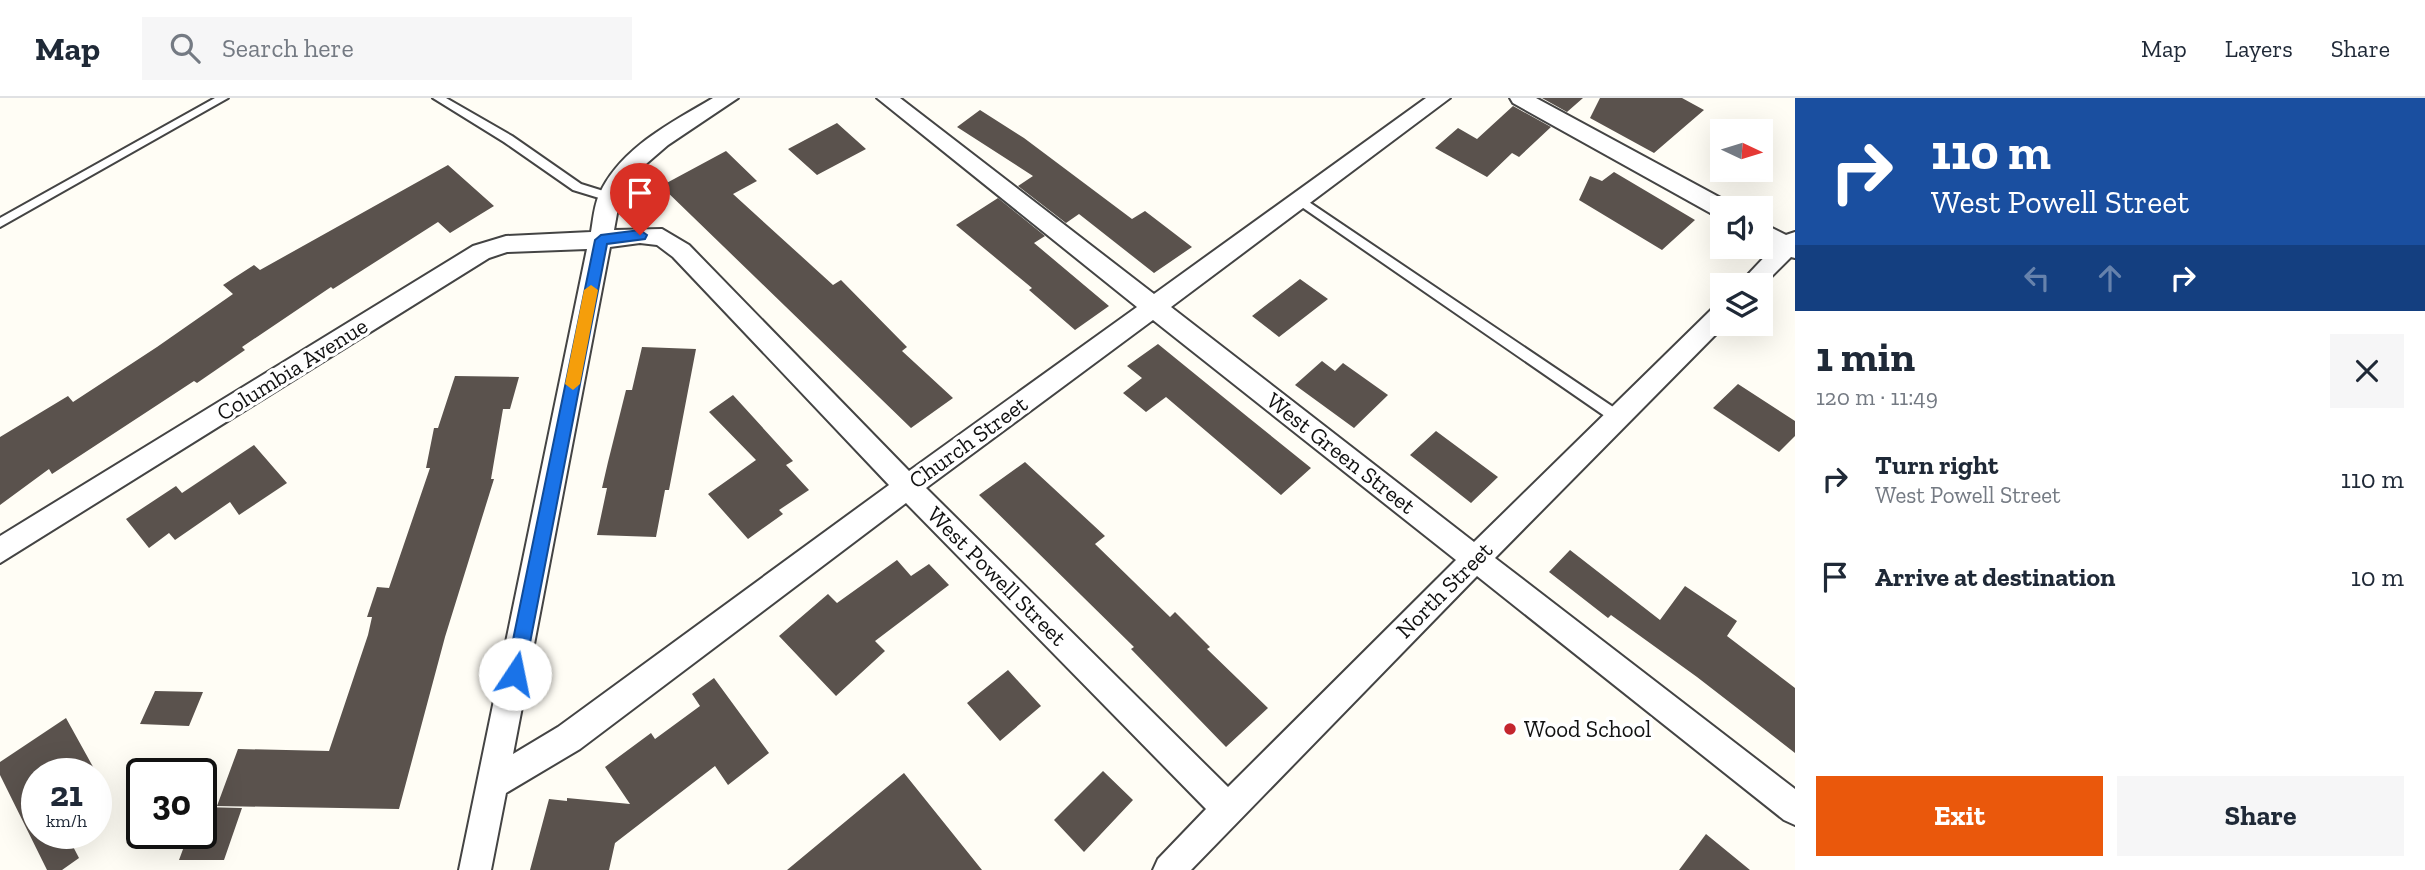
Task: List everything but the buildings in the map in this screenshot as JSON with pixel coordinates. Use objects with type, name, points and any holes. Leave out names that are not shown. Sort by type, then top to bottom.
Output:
[{"type":"street","points":[[475,870],[609,197],[619,177],[635,160],[728,98]]},
{"type":"street","name":"West Green Street","points":[[887,98],[1795,809]]},
{"type":"street","name":"Church Street","points":[[493,783],[569,738],[908,486],[1440,98]]},
{"type":"street","points":[[1520,98],[1710,202]]},
{"type":"street","name":"West Powell Street","points":[[601,240],[652,235],[662,237],[681,251],[908,486],[1228,809]]},
{"type":"street","points":[[1762,273],[1793,245],[1773,236]]},
{"type":"street","name":"Columbia Avenue","points":[[0,551],[481,252],[506,244],[601,240]]},
{"type":"street","name":"North Street","points":[[1169,870],[1710,325]]},
{"type":"lane","points":[[0,223],[223,98]]},
{"type":"lane","points":[[438,98],[508,139],[577,187],[609,197]]},
{"type":"lane","points":[[1300,200],[1617,417]]},
{"type":"slow traffic","points":[[573,384],[591,290]]},
{"type":"place","name":"Wood School","points":[[1510,729]]},
{"type":"route","points":[[515,674],[601,240],[640,235]]}]
